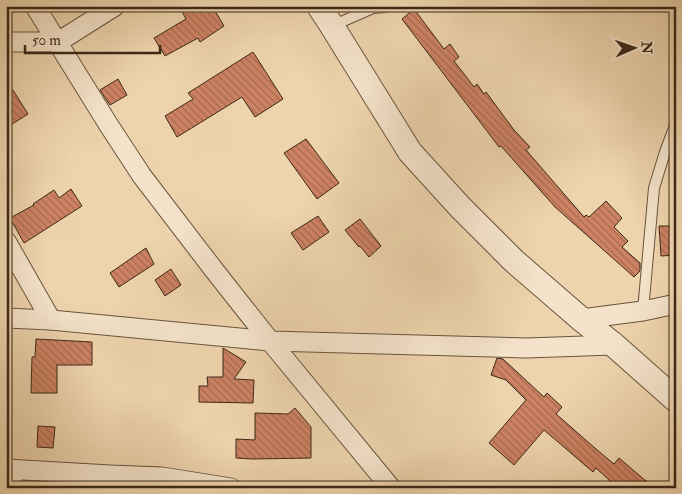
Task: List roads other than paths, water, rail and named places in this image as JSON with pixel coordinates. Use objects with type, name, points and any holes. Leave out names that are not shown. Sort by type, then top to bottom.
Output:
[{"type":"street","points":[[35,6],[142,176],[270,341],[392,488]]},
{"type":"street","points":[[6,42],[58,42],[115,6]]},
{"type":"street","points":[[319,6],[410,152],[460,207],[514,261],[676,400]]},
{"type":"street","points":[[6,241],[51,320]]},
{"type":"street","points":[[580,319],[643,311],[676,304]]},
{"type":"street","points":[[6,318],[51,320],[270,341],[526,348],[614,345]]},
{"type":"street","points":[[10,475],[100,475],[231,488]]},
{"type":"lane","points":[[332,26],[373,8],[388,6]]},
{"type":"lane","points":[[643,311],[654,188],[676,123]]}]
